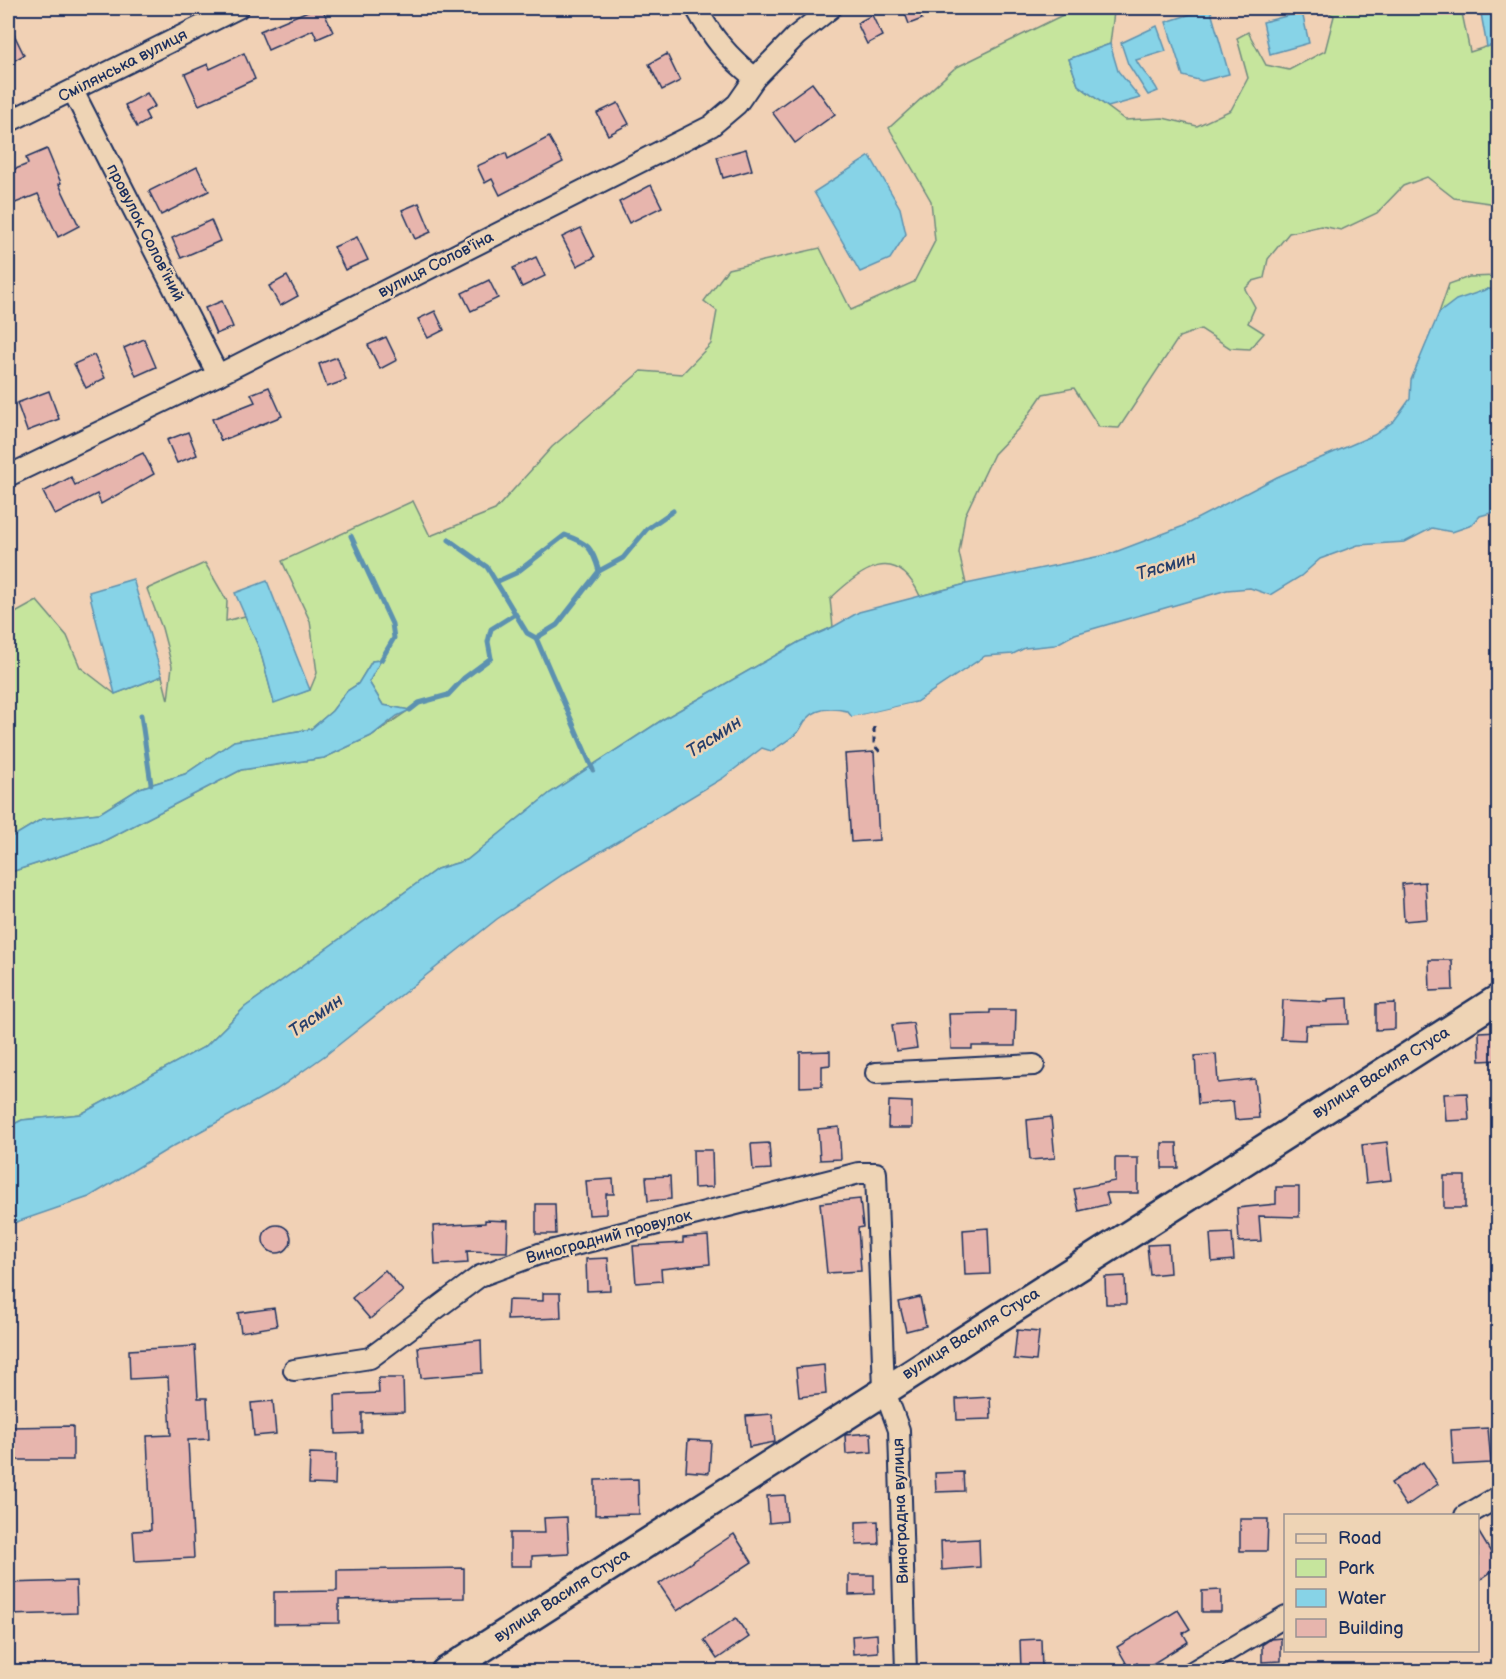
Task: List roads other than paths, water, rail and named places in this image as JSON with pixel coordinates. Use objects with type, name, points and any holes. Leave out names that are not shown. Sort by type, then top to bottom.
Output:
[{"type":"street","name":"Смілянська вулиця","points":[[8,122],[73,92],[238,8]]},
{"type":"street","points":[[696,8],[712,37],[732,60],[755,78]]},
{"type":"street","name":"вулиця Солов'їна","points":[[8,476],[218,375],[711,126],[737,104],[755,78],[796,36],[831,8]]},
{"type":"street","name":"провулок Солов'їний","points":[[73,92],[218,375]]},
{"type":"street","name":"вулиця Василя Стуса","points":[[445,1671],[1498,999]]},
{"type":"street","points":[[876,1072],[1034,1065]]},
{"type":"street","name":"Виноградний провулок","points":[[294,1370],[370,1358],[480,1276],[538,1254],[859,1173],[876,1173]]},
{"type":"street","name":"Виноградна вулиця","points":[[876,1173],[884,1389],[899,1430],[906,1671]]},
{"type":"street","points":[[1467,1514],[1498,1497]]},
{"type":"street","points":[[1192,1671],[1284,1617]]},
{"type":"water","points":[[1210,8],[1229,74],[1202,81],[1183,76],[1166,22]]},
{"type":"water","points":[[1480,8],[1498,8],[1498,43],[1487,47]]},
{"type":"water","points":[[1302,12],[1309,43],[1270,54],[1263,22]]},
{"type":"water","points":[[1157,26],[1166,51],[1136,60],[1158,91],[1148,95],[1128,64],[1121,43]]},
{"type":"water","points":[[1110,44],[1118,71],[1140,98],[1108,107],[1078,85],[1069,59]]},
{"type":"water","points":[[870,156],[900,208],[906,234],[890,259],[860,272],[814,192]]},
{"type":"water","name":"Тясмин","points":[[1488,289],[1498,291],[1498,511],[1480,516],[1472,525],[1452,532],[1432,528],[1405,542],[1358,545],[1320,559],[1301,576],[1270,595],[1250,588],[1227,590],[1075,634],[1055,645],[1025,648],[1013,654],[985,656],[916,702],[852,717],[847,711],[837,709],[816,712],[806,720],[793,737],[771,751],[762,748],[723,778],[565,873],[497,919],[327,1054],[276,1090],[170,1148],[89,1197],[8,1225],[8,1127],[22,1120],[81,1114],[206,1046],[245,1007],[437,869],[467,860],[550,793],[662,720],[799,642],[859,612],[966,584],[1110,554],[1181,527],[1277,477],[1374,435],[1394,421],[1410,399],[1411,380],[1439,313],[1456,300]]},
{"type":"water","points":[[133,579],[162,676],[115,694],[89,592]]},
{"type":"water","points":[[267,581],[310,690],[274,703],[260,650],[235,593]]},
{"type":"water","points":[[381,660],[369,682],[383,705],[410,710],[397,716],[371,736],[324,758],[241,770],[100,843],[8,873],[8,835],[14,836],[42,819],[100,813],[140,788],[185,774],[234,741],[311,729],[332,711],[347,691],[358,684],[372,661]]},
{"type":"waterway","points":[[599,571],[623,558],[647,529],[673,511]]},
{"type":"waterway","points":[[496,582],[516,573],[565,535],[584,544],[591,551],[599,571],[557,625],[536,638]]},
{"type":"waterway","points":[[351,536],[392,624],[394,638],[381,660]]},
{"type":"waterway","points":[[449,540],[487,567],[527,633],[536,638],[593,770]]},
{"type":"waterway","points":[[410,710],[419,703],[448,695],[464,678],[491,658],[488,642],[491,629],[515,614]]},
{"type":"waterway","points":[[141,715],[151,784]]}]
